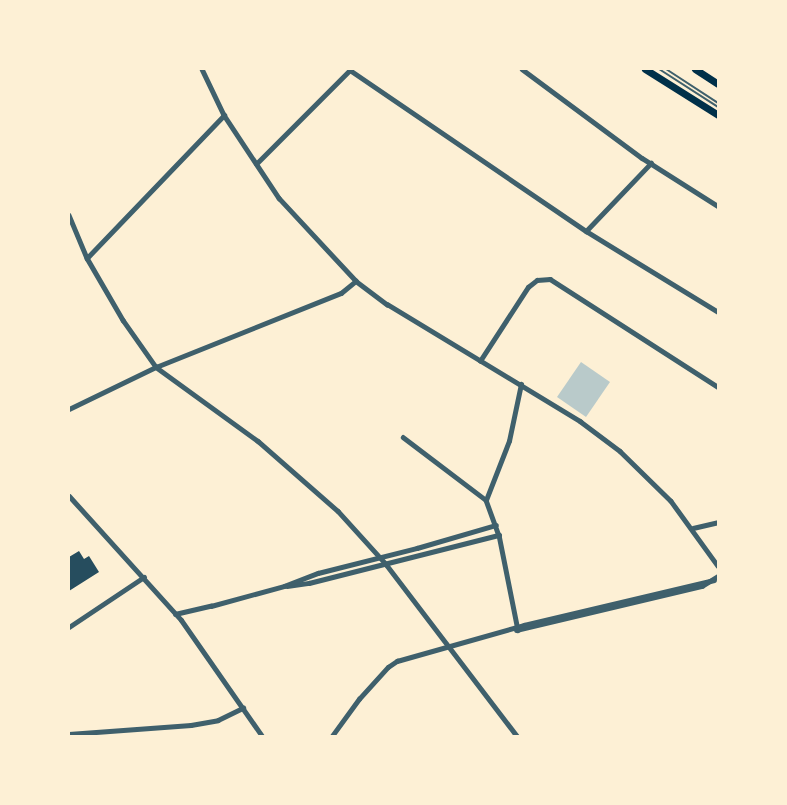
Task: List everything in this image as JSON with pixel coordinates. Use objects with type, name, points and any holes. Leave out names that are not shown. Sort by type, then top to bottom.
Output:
[{"type":"main road","points":[[645,69],[718,115]]},
{"type":"main road","points":[[695,69],[718,84]]},
{"type":"street","points":[[202,69],[224,115],[279,198],[356,281],[387,304],[588,427],[620,451],[671,501],[693,528],[718,566]]},
{"type":"street","points":[[256,164],[351,69],[586,231],[718,312]]},
{"type":"street","points":[[522,69],[651,163],[718,206]]},
{"type":"street","points":[[87,258],[224,115]]},
{"type":"street","points":[[586,231],[651,163]]},
{"type":"street","points":[[69,215],[87,258],[123,320],[156,367],[300,474],[338,511],[386,564],[447,647],[518,736]]},
{"type":"street","points":[[480,361],[528,287],[537,280],[550,279],[718,387]]},
{"type":"street","points":[[69,409],[156,367],[341,292],[356,281]]},
{"type":"street","points":[[486,500],[509,441],[520,384]]},
{"type":"street","points":[[403,437],[486,500],[499,536],[518,628]]},
{"type":"street","points":[[69,496],[175,614],[262,736]]},
{"type":"street","points":[[693,528],[718,522]]},
{"type":"street","points":[[175,614],[284,586],[297,579],[496,525]]},
{"type":"street","points":[[284,586],[299,586],[499,536]]},
{"type":"street","points":[[332,736],[359,699],[392,664],[518,628],[714,580],[718,576]]},
{"type":"street","points":[[69,627],[144,577]]},
{"type":"street","points":[[69,734],[191,725],[218,720],[243,708]]},
{"type":"lane","points":[[659,69],[718,105]]},
{"type":"lane","points":[[666,69],[718,105]]},
{"type":"shaded area","points":[[581,362],[610,382],[586,417],[557,397]]},
{"type":"building","points":[[79,551],[84,559],[89,556],[99,572],[69,591],[69,557]]}]
